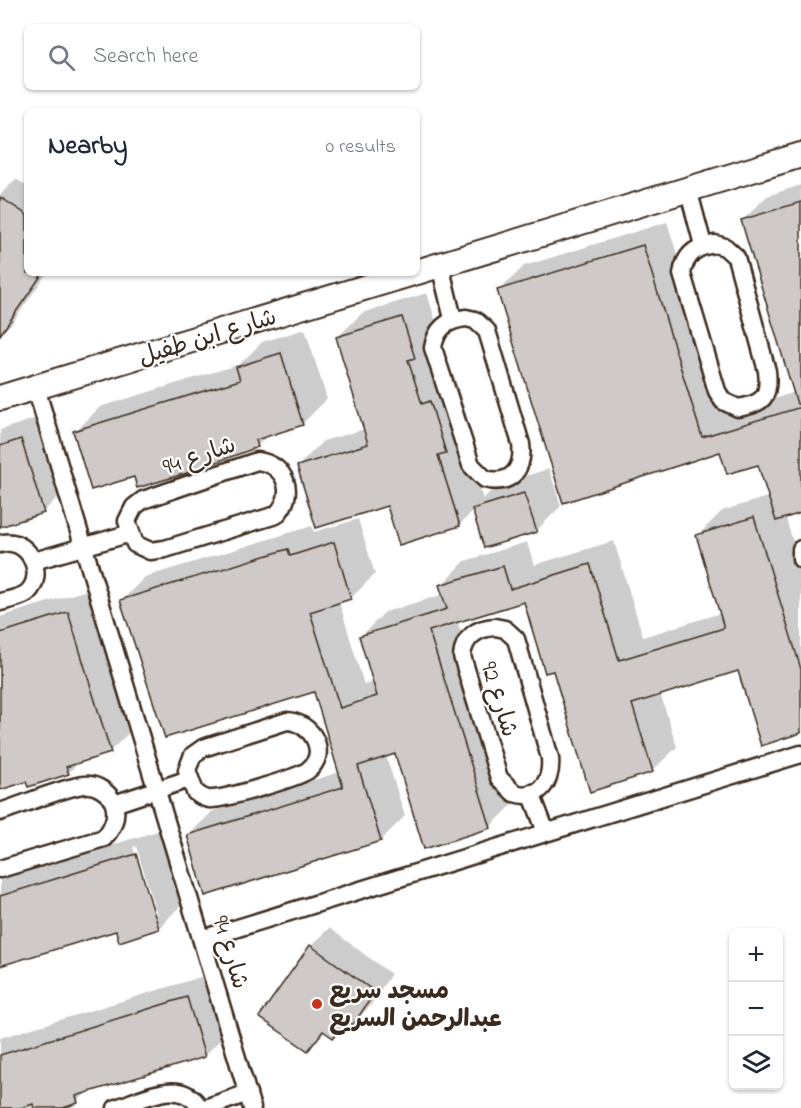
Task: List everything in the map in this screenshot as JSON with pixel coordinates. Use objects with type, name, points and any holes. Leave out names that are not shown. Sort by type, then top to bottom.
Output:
[{"type":"street","name":"شارع ابن طفيل","points":[[420,271],[801,155]]},
{"type":"street","points":[[688,189],[703,245]]},
{"type":"street","points":[[715,244],[725,247],[736,257],[769,386],[761,401],[748,406],[731,406],[723,401],[717,392],[682,274],[686,259],[703,245],[715,244]]},
{"type":"street","points":[[440,265],[453,319]]},
{"type":"street","name":"شارع ابن طفيل","points":[[0,398],[402,276]]},
{"type":"street","points":[[453,319],[475,320],[487,331],[521,444],[523,459],[519,469],[503,479],[486,480],[471,465],[433,348],[437,333],[453,319]]},
{"type":"street","name":"شارع 94","points":[[36,388],[250,1101],[205,1108]]},
{"type":"street","name":"شارع 94","points":[[257,461],[281,471],[286,481],[286,502],[276,515],[150,551],[135,544],[130,533],[128,515],[143,500],[257,461]]},
{"type":"street","points":[[34,561],[130,533]]},
{"type":"street","points":[[0,544],[20,545],[34,561],[36,573],[30,590],[24,595],[0,602]]},
{"type":"street","points":[[801,549],[801,559]]},
{"type":"street","name":"شارع 92","points":[[483,628],[505,629],[516,639],[550,758],[551,773],[543,787],[531,793],[514,793],[499,778],[462,656],[466,641],[473,633],[483,628]]},
{"type":"street","points":[[287,721],[302,724],[311,731],[316,741],[315,760],[306,772],[225,798],[210,800],[200,796],[189,779],[188,763],[202,748],[287,721]]},
{"type":"street","points":[[202,939],[801,754]]},
{"type":"street","points":[[114,804],[189,779]]},
{"type":"street","points":[[0,812],[84,785],[99,788],[114,804],[113,826],[104,838],[0,869]]},
{"type":"street","points":[[531,793],[546,832]]},
{"type":"street","points":[[116,1108],[172,1090],[187,1093],[200,1108]]},
{"type":"building","points":[[0,197],[24,213],[24,276],[41,276],[0,335]]},
{"type":"building","points":[[801,202],[801,404],[797,404],[741,220]]},
{"type":"building","points":[[643,245],[702,437],[801,407],[801,513],[776,521],[758,465],[727,474],[720,452],[563,503],[497,290]]},
{"type":"building","points":[[402,317],[415,358],[408,360],[422,404],[430,401],[446,453],[438,455],[460,526],[399,545],[387,506],[316,528],[297,466],[368,444],[336,337]]},
{"type":"building","points":[[281,353],[303,425],[256,440],[258,447],[184,474],[137,488],[134,477],[91,490],[73,431],[240,380],[236,367]]},
{"type":"building","points":[[21,439],[44,513],[0,527],[0,446]]},
{"type":"building","points":[[524,493],[537,532],[484,548],[472,509]]},
{"type":"building","points":[[754,517],[801,669],[801,733],[761,746],[738,671],[632,704],[653,772],[590,792],[553,671],[545,673],[524,602],[429,631],[491,828],[424,849],[395,754],[358,766],[381,841],[205,896],[187,835],[343,787],[314,692],[165,738],[120,600],[288,549],[290,556],[334,542],[351,599],[310,612],[340,708],[377,696],[359,636],[447,609],[439,585],[503,566],[510,589],[590,564],[619,660],[724,628],[696,535]]},
{"type":"building","points":[[68,612],[111,753],[66,767],[69,774],[28,787],[26,782],[0,790],[0,633]]},
{"type":"building","points":[[136,854],[159,929],[119,942],[116,931],[0,966],[0,896]]},
{"type":"building","name":"مسجد سريع عبدالرحمن السريع","points":[[310,945],[375,992],[353,1025],[346,1020],[333,1038],[323,1031],[308,1051],[259,1017]]},
{"type":"building","points":[[187,997],[205,1057],[76,1096],[78,1103],[63,1108],[34,1108],[33,1104],[20,1108],[0,1108],[0,1055]]},
{"type":"place","name":"مسجد سريع عبدالرحمن السريع","points":[[317,1004]]}]
